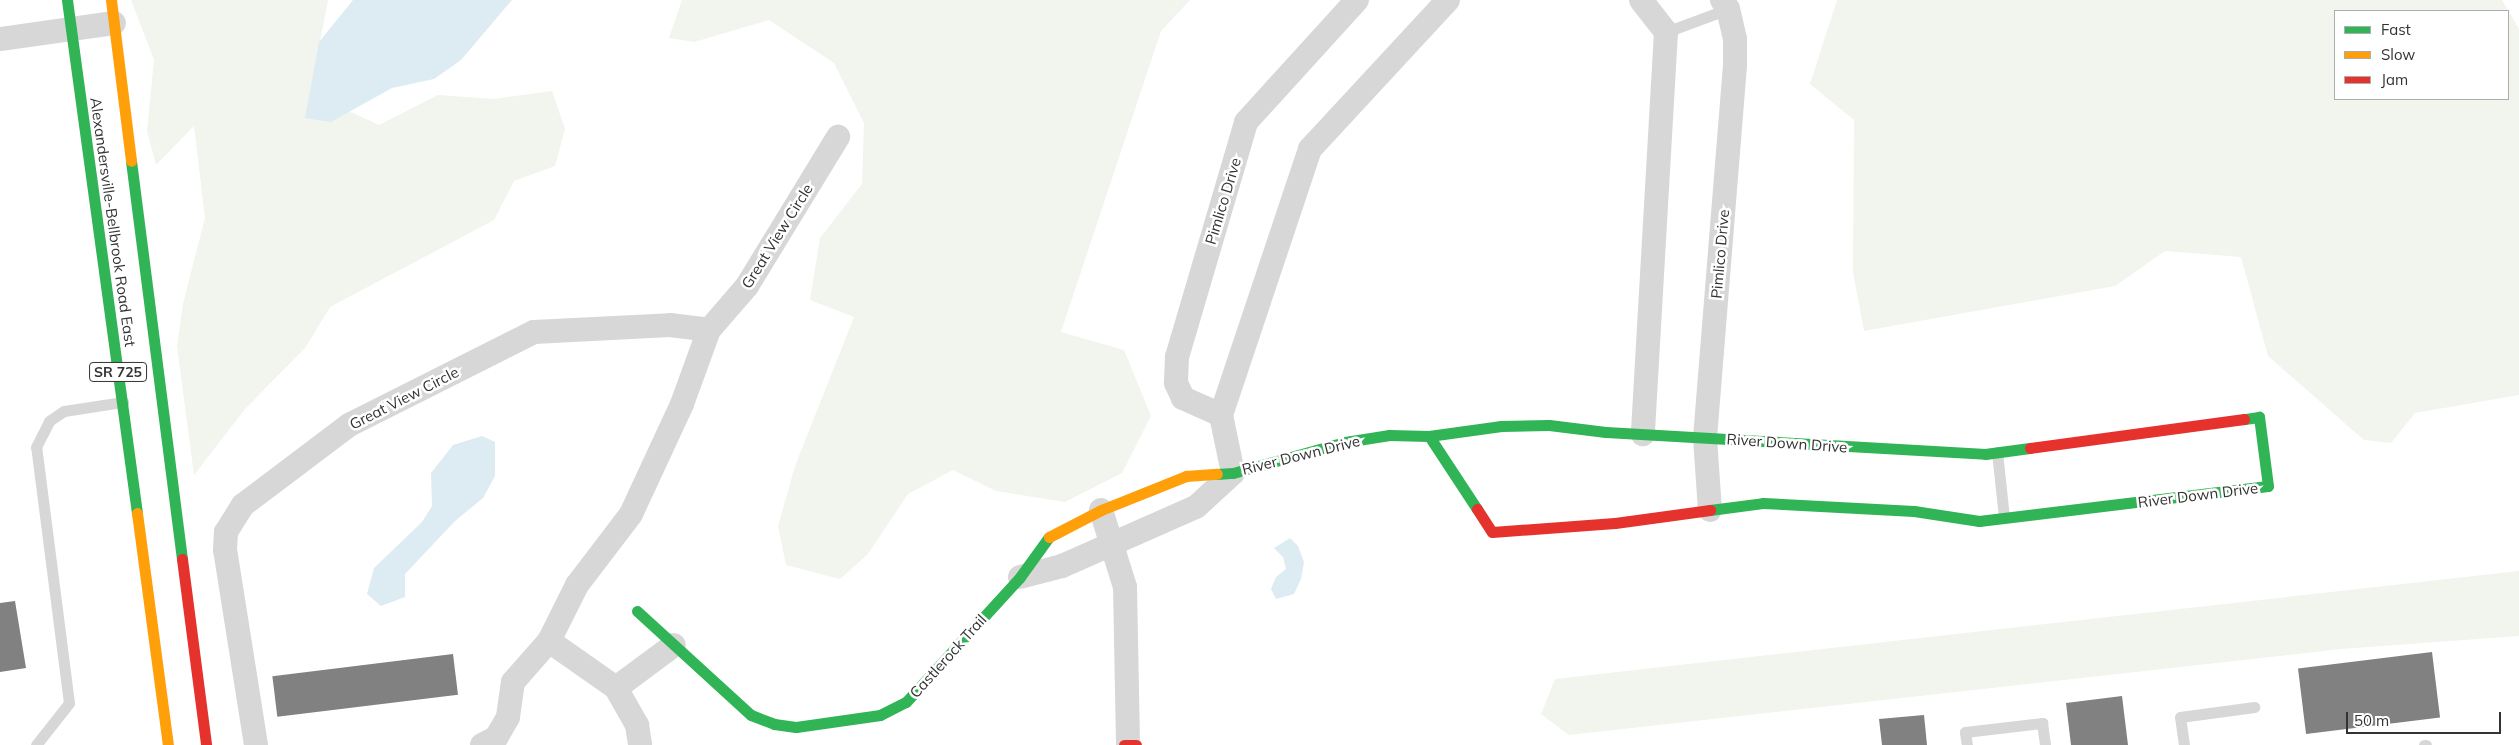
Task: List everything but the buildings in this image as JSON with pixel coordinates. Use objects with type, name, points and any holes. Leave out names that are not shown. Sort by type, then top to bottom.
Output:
[{"type":"street","name":"Alexandersville-Bellbrook Road East","points":[[67,0],[168,745]]},
{"type":"street","name":"Pimlico Drive","points":[[1221,415],[1183,398],[1176,383],[1176,357],[1246,122],[1357,0]]},
{"type":"street","points":[[1233,473],[1221,415],[1310,149],[1448,0]]},
{"type":"street","points":[[1641,0],[1666,32],[1643,434]]},
{"type":"street","name":"Pimlico Drive","points":[[1710,510],[1704,438],[1735,66],[1735,40],[1725,5]]},
{"type":"street","name":"Alexandersville-Bellbrook Road East","points":[[113,12],[206,745]]},
{"type":"street","points":[[0,39],[71,31],[113,12]]},
{"type":"street","name":"Great View Circle","points":[[482,745],[496,738],[508,716],[513,682],[549,641],[577,585],[631,514],[682,404],[710,330],[747,286],[838,137]]},
{"type":"street","name":"Great View Circle","points":[[256,745],[225,550],[226,532],[243,506],[349,425],[534,332],[670,325],[710,330]]},
{"type":"street","points":[[123,402],[163,397]]},
{"type":"street","name":"River Down Drive","points":[[1101,510],[1186,476],[1233,473],[1344,442],[1389,435],[1429,436],[1501,426],[1549,424],[1643,434],[1911,451],[1997,452],[2259,417],[2268,486],[1979,521],[1914,511],[1763,503],[1615,523],[1492,532],[1429,436]]},
{"type":"street","name":"River Down Drive","points":[[1112,543],[1196,507],[1233,473]]},
{"type":"street","points":[[1101,510],[1125,587],[1128,745]]},
{"type":"street","name":"Castlerock Trail","points":[[637,611],[751,715],[774,724],[796,727],[880,715],[906,702],[1020,577],[1044,540],[1101,510]]},
{"type":"street","points":[[1020,577],[1062,566],[1112,543]]},
{"type":"street","points":[[549,641],[616,688],[637,725],[640,745]]},
{"type":"street","points":[[616,688],[674,645]]},
{"type":"street","points":[[1124,745],[1136,745]]},
{"type":"lane","points":[[1666,32],[1725,5]]},
{"type":"lane","points":[[36,745],[69,703],[36,447],[49,421],[64,411],[123,402]]},
{"type":"lane","points":[[1997,452],[2004,518]]},
{"type":"lane","points":[[2184,745],[2180,717],[2254,707]]},
{"type":"lane","points":[[1966,745],[1965,732],[2042,723],[2045,745]]},
{"type":"shaded area","points":[[131,0],[328,0],[310,93],[379,125],[438,95],[494,99],[552,91],[565,129],[555,166],[514,181],[494,220],[330,307],[305,348],[245,409],[194,475],[177,346],[183,304],[205,218],[194,126],[156,165],[147,131],[154,60]]},
{"type":"shaded area","points":[[353,0],[512,0],[461,60],[434,79],[392,88],[331,122],[305,118],[319,42]]},
{"type":"shaded area","points":[[682,0],[1190,0],[1161,31],[1061,332],[1124,350],[1151,416],[1122,473],[1065,502],[996,491],[953,470],[908,494],[868,554],[840,579],[786,565],[778,526],[795,466],[854,317],[810,300],[820,238],[862,184],[864,123],[834,63],[769,20],[694,42],[669,38]]},
{"type":"shaded area","points":[[1837,0],[2502,0],[2508,10],[2334,10],[2334,100],[2509,100],[2509,12],[2519,29],[2519,395],[2415,413],[2391,443],[2364,440],[2268,356],[2241,257],[2165,251],[2115,286],[1864,331],[1853,272],[1854,120],[1810,84]]},
{"type":"shaded area","points":[[482,436],[495,442],[495,476],[483,498],[455,521],[405,574],[405,597],[381,606],[367,594],[374,568],[422,522],[432,506],[431,473],[453,445]]},
{"type":"shaded area","points":[[1290,538],[1298,546],[1304,562],[1301,579],[1294,594],[1276,599],[1271,589],[1276,577],[1286,569],[1283,557],[1274,548]]},
{"type":"shaded area","points":[[2519,571],[2519,636],[2341,649],[1569,735],[1541,714],[1555,679]]},
{"type":"traffic: fast","points":[[67,0],[137,513]]},
{"type":"traffic: fast","points":[[131,161],[182,559]]},
{"type":"traffic: fast","points":[[1710,510],[1763,503],[1914,511],[1979,521],[2268,486],[2259,417],[2244,419]]},
{"type":"traffic: fast","points":[[1429,436],[1501,426],[1549,425],[1606,432],[1985,454],[2030,448]]},
{"type":"traffic: fast","points":[[1217,474],[1233,473],[1345,442],[1389,435],[1429,436],[1477,509]]},
{"type":"traffic: fast","points":[[637,611],[751,715],[774,724],[796,727],[880,715],[906,702],[1020,577],[1049,537]]},
{"type":"traffic: slow","points":[[111,0],[131,161]]},
{"type":"traffic: slow","points":[[1049,537],[1101,510],[1186,476],[1217,474]]},
{"type":"traffic: slow","points":[[137,513],[168,745]]},
{"type":"traffic: jam","points":[[2030,448],[2244,419]]},
{"type":"traffic: jam","points":[[1477,509],[1492,532],[1615,523],[1710,510]]},
{"type":"traffic: jam","points":[[182,559],[206,745]]},
{"type":"traffic: jam","points":[[1124,745],[1136,745]]}]
